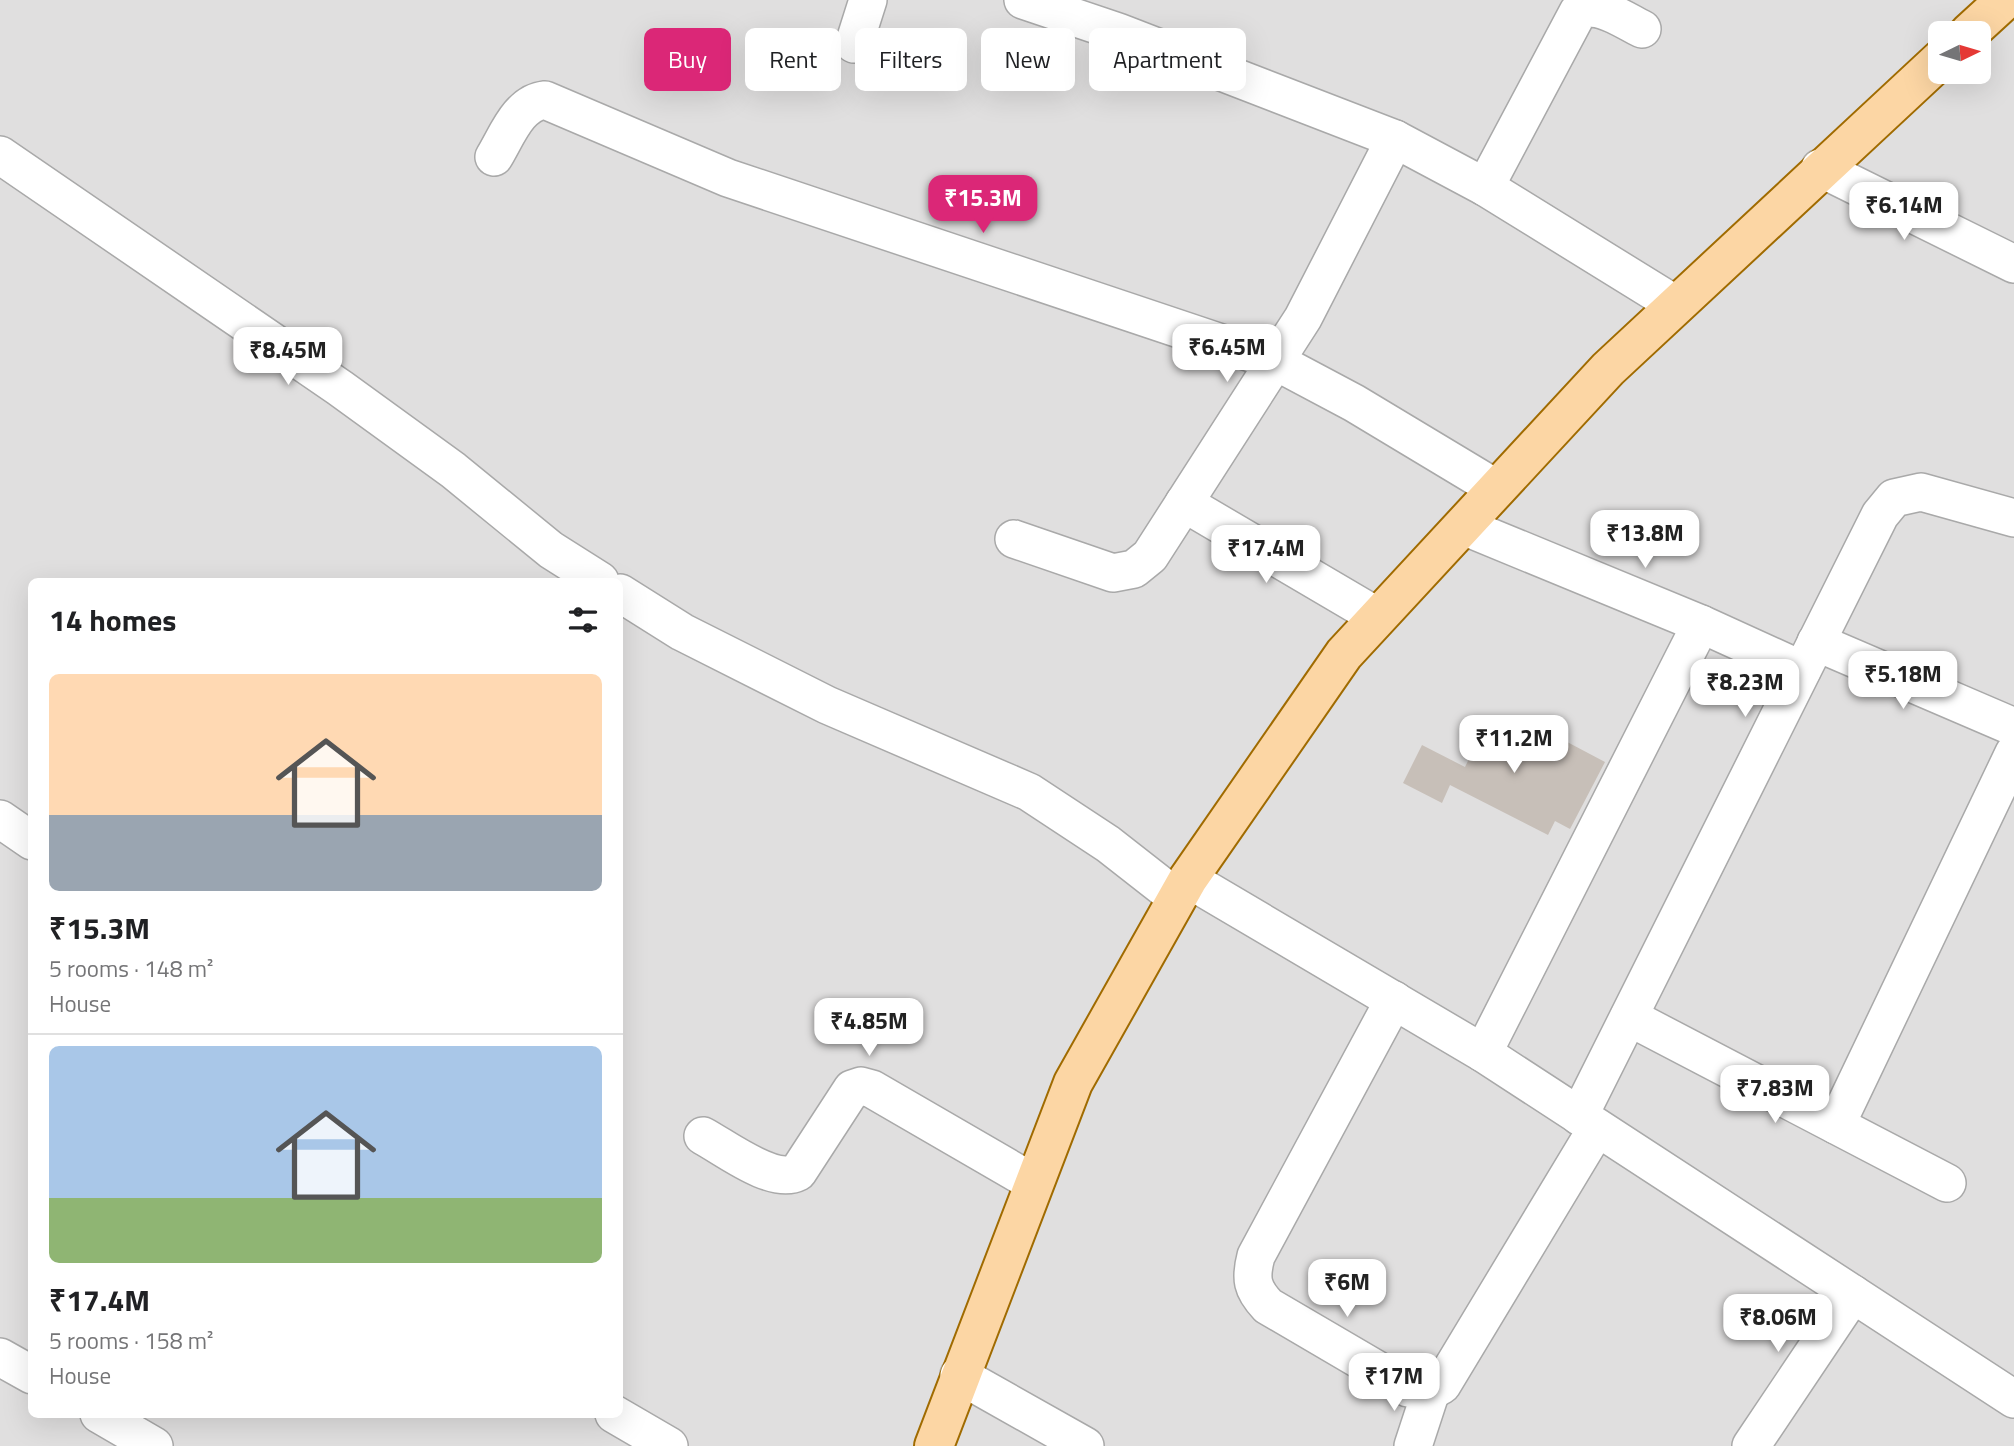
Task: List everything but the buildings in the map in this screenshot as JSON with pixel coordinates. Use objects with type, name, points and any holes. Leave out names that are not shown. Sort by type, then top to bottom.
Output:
[{"type":"main road","points":[[1982,21],[2005,0]]},
{"type":"main road","points":[[934,1446],[1073,1083],[1183,888],[1345,654],[1608,369],[1928,70]]},
{"type":"street","points":[[854,44],[868,0]]},
{"type":"street","points":[[1023,0],[1118,32],[1395,139],[1485,187],[1676,305]]},
{"type":"street","points":[[1485,187],[1578,12],[1586,6],[1595,7],[1642,29]]},
{"type":"street","points":[[494,158],[524,108],[533,101],[545,100],[728,178],[1275,362],[1354,403],[1497,489]]},
{"type":"street","points":[[1014,539],[1113,573],[1133,569],[1150,556],[1275,362],[1349,233],[1395,139]]},
{"type":"street","points":[[0,155],[340,388],[453,470],[551,550],[595,578]]},
{"type":"street","points":[[1820,168],[2014,264]]},
{"type":"street","points":[[1394,1000],[1256,1256],[1251,1276],[1255,1291],[1268,1306],[1408,1388],[1432,1391],[1442,1385],[1588,1122],[1629,1017],[1880,514],[1894,498],[1921,492],[2014,518]]},
{"type":"street","points":[[1184,503],[1378,617]]},
{"type":"street","points":[[1463,526],[1700,624],[1809,656],[2014,727]]},
{"type":"street","points":[[623,595],[682,632],[827,705],[1029,792],[1108,844],[1183,888],[1394,1000],[1483,1053],[2014,1399]]},
{"type":"street","points":[[1483,1053],[1700,624]]},
{"type":"street","points":[[1836,1125],[2014,753]]},
{"type":"street","points":[[0,819],[28,838]]},
{"type":"street","points":[[1629,1017],[1947,1183]]},
{"type":"street","points":[[703,1136],[773,1175],[791,1176],[798,1172],[852,1089],[861,1086],[872,1088],[1034,1183]]},
{"type":"street","points":[[1751,1446],[1853,1294]]},
{"type":"street","points":[[0,1357],[28,1373]]},
{"type":"street","points":[[959,1376],[1085,1446]]},
{"type":"street","points":[[1413,1446],[1432,1391]]},
{"type":"street","points":[[106,1418],[154,1446]]},
{"type":"street","points":[[621,1418],[669,1446]]},
{"type":"shaded area","points":[[0,0],[2014,0],[2014,1446],[0,1446]]}]
